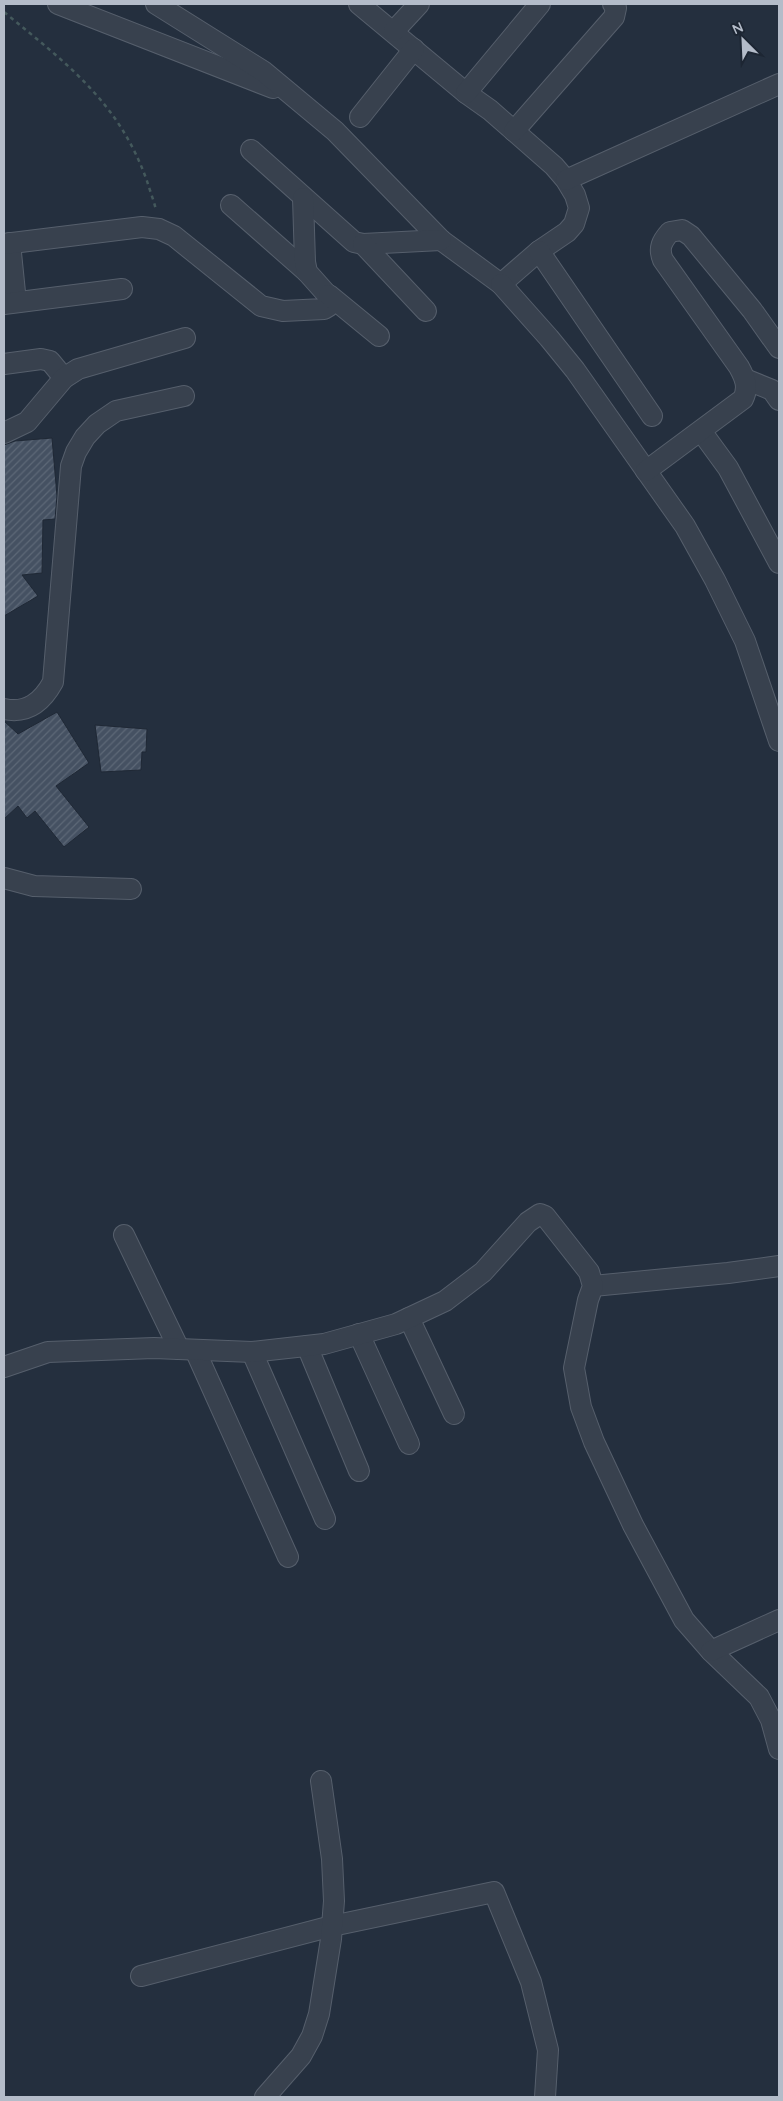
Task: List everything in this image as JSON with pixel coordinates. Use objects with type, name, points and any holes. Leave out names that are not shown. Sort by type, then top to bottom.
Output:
[{"type":"street","points":[[58,4],[293,96]]},
{"type":"street","points":[[156,4],[263,71],[335,131],[441,240],[500,284],[544,331],[575,370],[685,526],[745,642],[779,741]]},
{"type":"street","points":[[359,4],[394,31],[466,93],[490,110],[554,166],[566,180],[575,195],[579,208],[574,224],[500,284]]},
{"type":"street","points":[[394,31],[420,4]]},
{"type":"street","points":[[466,93],[540,4]]},
{"type":"street","points":[[514,131],[614,17],[616,8],[613,4]]},
{"type":"street","points":[[360,117],[414,49]]},
{"type":"street","points":[[566,180],[779,84]]},
{"type":"street","points":[[251,150],[354,242],[363,244],[441,240]]},
{"type":"street","points":[[303,198],[307,272]]},
{"type":"street","points":[[231,205],[307,272],[329,295],[378,336]]},
{"type":"street","points":[[122,289],[10,303],[7,244],[142,227],[159,230],[174,236],[266,308],[283,311],[324,309],[331,303],[332,299],[329,295]]},
{"type":"street","points":[[646,471],[743,399],[747,391],[746,380],[726,348],[660,254],[661,244],[670,232],[682,230],[691,236],[752,310],[779,348]]},
{"type":"street","points":[[363,244],[426,312]]},
{"type":"street","points":[[539,251],[652,416]]},
{"type":"street","points":[[4,434],[27,422],[64,378],[78,369],[186,338]]},
{"type":"street","points":[[4,364],[41,359],[50,361],[64,378]]},
{"type":"street","points":[[746,380],[772,390],[779,400]]},
{"type":"street","points":[[4,709],[14,711],[27,710],[48,691],[53,682],[71,466],[76,452],[96,424],[116,411],[184,396]]},
{"type":"street","points":[[701,431],[728,468],[779,563]]},
{"type":"street","points":[[4,878],[34,886],[131,889]]},
{"type":"street","points":[[4,1367],[48,1352],[154,1348],[252,1352],[307,1346],[324,1344],[396,1324],[445,1300],[483,1272],[528,1222],[540,1214],[549,1219],[589,1272],[593,1286],[588,1300],[574,1368],[581,1406],[594,1442],[633,1525],[684,1620],[712,1651],[759,1697],[771,1720],[779,1749]]},
{"type":"street","points":[[124,1236],[187,1349],[288,1557]]},
{"type":"street","points":[[593,1286],[728,1273],[779,1266]]},
{"type":"street","points":[[409,1318],[454,1414]]},
{"type":"street","points":[[359,1334],[409,1444]]},
{"type":"street","points":[[307,1346],[359,1471]]},
{"type":"street","points":[[252,1352],[325,1519]]},
{"type":"street","points":[[712,1651],[779,1620]]},
{"type":"street","points":[[265,2097],[301,2056],[312,2036],[319,2014],[334,1901],[332,1859],[321,1781]]},
{"type":"street","points":[[141,1976],[332,1926],[494,1892],[531,1982],[548,2050],[545,2097]]},
{"type":"path","points":[[4,12],[80,76],[115,116],[140,161],[156,207],[159,230]]},
{"type":"building","points":[[52,438],[57,496],[55,519],[43,520],[42,573],[22,575],[38,596],[4,616],[4,445],[15,441]]},
{"type":"building","points":[[57,712],[89,763],[56,786],[89,827],[64,847],[35,811],[27,818],[18,806],[4,819],[4,721],[18,734]]},
{"type":"building","points":[[95,725],[147,729],[146,752],[142,752],[141,770],[101,772]]}]
